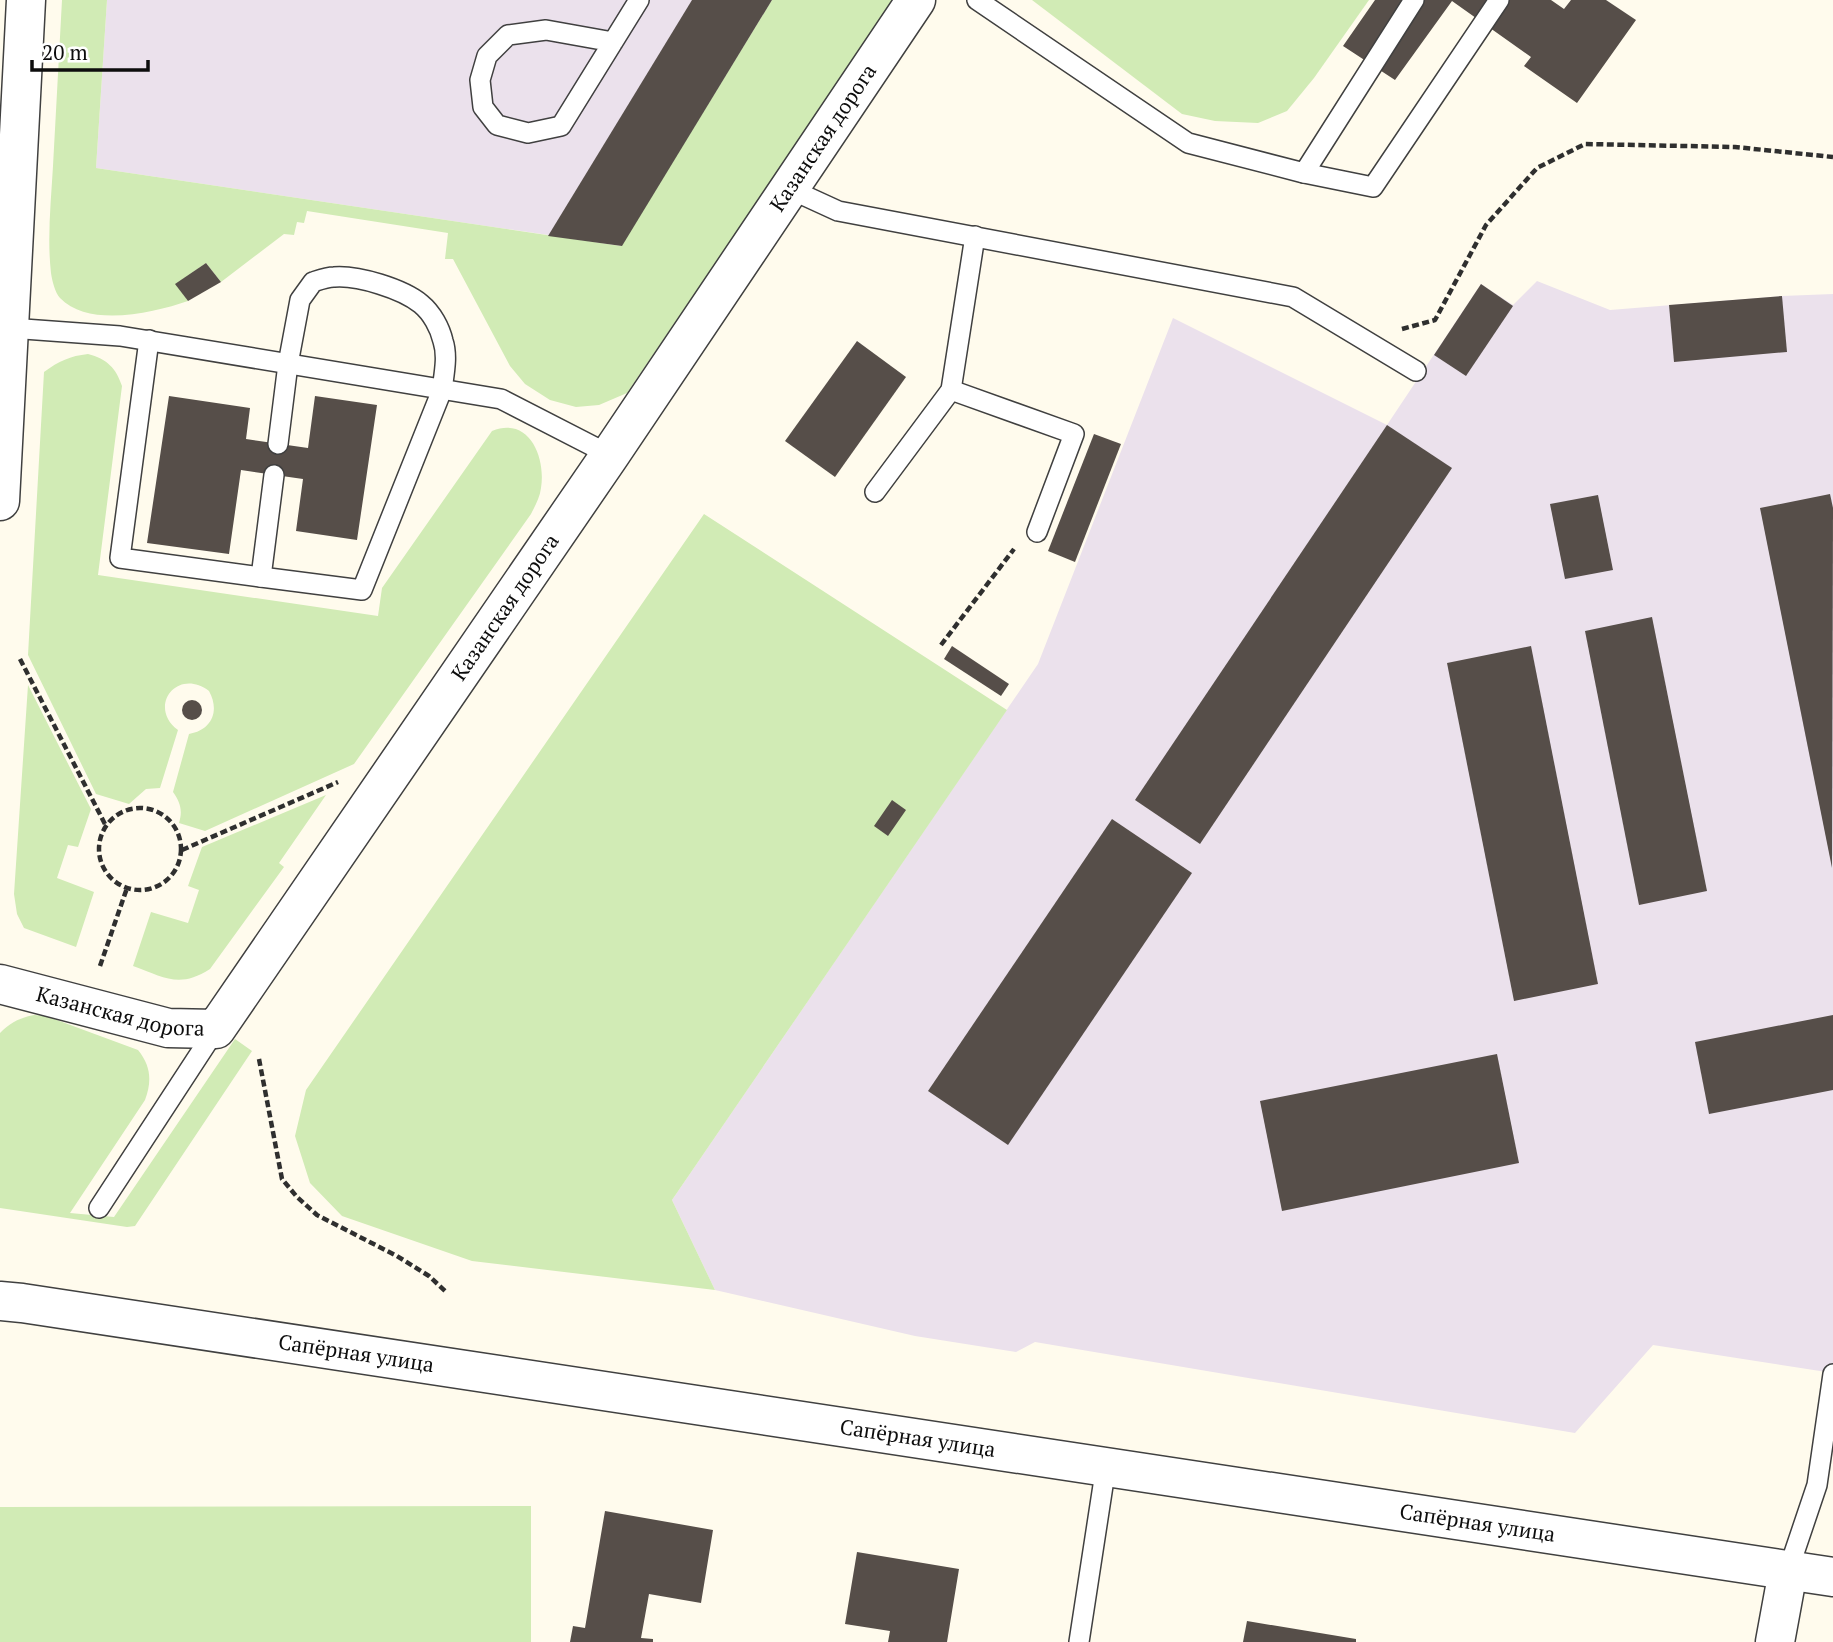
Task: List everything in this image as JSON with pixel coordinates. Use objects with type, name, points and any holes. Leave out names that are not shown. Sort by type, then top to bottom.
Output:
[{"type":"street","name":"Казанская дорога","points":[[0,984],[168,1028],[216,1029],[610,455],[916,0]]},
{"type":"street","points":[[0,501],[3,382],[10,328],[17,14]]},
{"type":"street","name":"Сапёрная улица","points":[[0,1301],[1833,1577]]},
{"type":"street","points":[[1774,1642],[1788,1570]]},
{"type":"lane","points":[[613,41],[546,30],[508,35],[487,56],[480,80],[483,107],[497,125],[528,133],[561,126],[639,0]]},
{"type":"lane","points":[[977,0],[1188,143],[1304,173],[1373,187],[1499,0]]},
{"type":"lane","points":[[1304,173],[1414,0]]},
{"type":"lane","points":[[790,189],[838,211],[1293,297],[1416,371]]},
{"type":"lane","points":[[875,492],[951,390],[975,236]]},
{"type":"lane","points":[[149,341],[120,558],[362,590],[442,390],[444,343],[435,321],[422,304],[406,295],[357,279],[334,277],[313,282],[300,300],[288,364],[278,444]]},
{"type":"lane","points":[[10,328],[149,341],[501,399],[610,455]]},
{"type":"lane","points":[[951,390],[1074,434],[1037,532]]},
{"type":"lane","points":[[261,577],[274,475]]},
{"type":"lane","points":[[99,1208],[216,1029]]},
{"type":"lane","points":[[1788,1570],[1816,1485],[1833,1374]]},
{"type":"lane","points":[[1079,1642],[1106,1466]]},
{"type":"path","points":[[1365,340],[1435,320],[1486,225],[1537,168],[1585,144],[1735,147],[1833,158]]},
{"type":"path","points":[[941,645],[1018,544],[1037,532]]},
{"type":"path","points":[[20,659],[106,826]]},
{"type":"path","points":[[182,850],[342,780]]},
{"type":"path","points":[[127,810],[153,810],[164,816],[174,825],[180,837],[182,850],[173,874],[164,883],[139,891],[116,882],[101,862],[99,850],[106,826],[127,810]]},
{"type":"path","points":[[100,966],[127,888]]},
{"type":"path","points":[[259,1059],[282,1179],[317,1216],[397,1256],[429,1276],[445,1291]]},
{"type":"shaded area","points":[[107,0],[772,0],[622,246],[96,168]]},
{"type":"shaded area","points":[[1537,281],[1610,310],[1833,294],[1833,1373],[1653,1345],[1575,1433],[1035,1342],[1016,1352],[915,1336],[715,1290],[672,1200],[1038,664],[1173,318],[1387,425],[1481,284],[1513,305]]},
{"type":"green space","points":[[62,0],[107,0],[96,168],[621,246],[772,0],[894,0],[627,393],[599,405],[576,407],[550,400],[525,384],[510,366],[453,259],[445,259],[448,233],[307,211],[304,223],[297,222],[294,235],[284,234],[221,282],[206,263],[176,284],[188,301],[140,313],[104,315],[87,313],[60,298],[51,276],[49,233]]},
{"type":"green space","points":[[1032,0],[1369,0],[1314,78],[1287,111],[1258,123],[1215,121],[1182,114]]},
{"type":"green space","points":[[88,354],[110,365],[122,386],[98,575],[378,616],[382,588],[492,431],[516,429],[525,434],[532,442],[541,464],[540,491],[531,514],[354,764],[205,831],[179,823],[180,806],[173,792],[189,734],[197,732],[212,719],[214,706],[209,691],[197,685],[186,684],[170,693],[165,711],[169,721],[178,730],[160,788],[146,789],[129,804],[96,794],[28,655],[44,372],[65,360]]},
{"type":"green space","points":[[704,514],[1007,710],[672,1200],[715,1290],[472,1261],[342,1216],[310,1183],[295,1136],[306,1090]]},
{"type":"green space","points":[[28,685],[91,809],[78,847],[68,845],[57,878],[94,892],[76,947],[24,928],[17,914],[14,894]]},
{"type":"green space","points":[[326,795],[279,863],[284,867],[210,969],[189,979],[180,980],[133,966],[151,912],[188,923],[199,890],[188,886],[202,847]]},
{"type":"green space","points":[[34,1015],[46,1016],[138,1050],[146,1062],[149,1074],[145,1100],[70,1213],[114,1217],[235,1039],[252,1051],[135,1226],[0,1208],[0,1033],[15,1021]]},
{"type":"green space","points":[[531,1506],[531,1642],[0,1642],[0,1507]]},
{"type":"building","points":[[692,0],[772,0],[622,246],[548,236]]},
{"type":"building","points":[[1375,0],[1551,0],[1564,9],[1571,0],[1606,0],[1636,20],[1577,103],[1524,66],[1531,57],[1452,1],[1395,80],[1343,46]]},
{"type":"building","points":[[206,263],[221,282],[188,301],[175,284]]},
{"type":"building","points":[[1481,284],[1513,306],[1466,376],[1434,355]]},
{"type":"building","points":[[1782,296],[1787,352],[1674,362],[1669,305]]},
{"type":"building","points":[[857,341],[906,377],[835,477],[785,441]]},
{"type":"building","points":[[169,396],[250,408],[246,439],[308,448],[315,396],[377,405],[357,540],[296,531],[303,479],[241,470],[229,554],[147,543]]},
{"type":"building","points":[[1387,425],[1452,468],[1200,844],[1135,800]]},
{"type":"building","points":[[1094,434],[1121,444],[1075,562],[1048,551]]},
{"type":"building","points":[[1830,494],[1833,508],[1832,868],[1760,508]]},
{"type":"building","points":[[1598,495],[1613,570],[1565,579],[1550,504]]},
{"type":"building","points":[[1652,617],[1707,891],[1639,905],[1585,631]]},
{"type":"building","points":[[952,646],[1009,684],[1001,696],[944,659]]},
{"type":"building","points":[[1531,646],[1598,984],[1514,1001],[1447,663]]},
{"type":"building","points":[[192,700],[199,703],[202,710],[199,717],[192,720],[185,717],[182,710],[185,703]]},
{"type":"building","points":[[892,800],[906,810],[888,836],[874,826]]},
{"type":"building","points":[[1112,819],[1192,873],[1008,1145],[928,1091]]},
{"type":"building","points":[[1833,1015],[1833,1090],[1709,1114],[1695,1042]]},
{"type":"building","points":[[1497,1054],[1519,1163],[1282,1211],[1260,1101]]},
{"type":"building","points":[[605,1511],[713,1530],[701,1603],[649,1594],[641,1638],[653,1639],[653,1642],[570,1642],[573,1626],[585,1628]]},
{"type":"building","points":[[857,1552],[959,1569],[947,1642],[888,1642],[890,1631],[845,1624]]},
{"type":"building","points":[[1247,1621],[1356,1639],[1356,1642],[1243,1642]]}]
